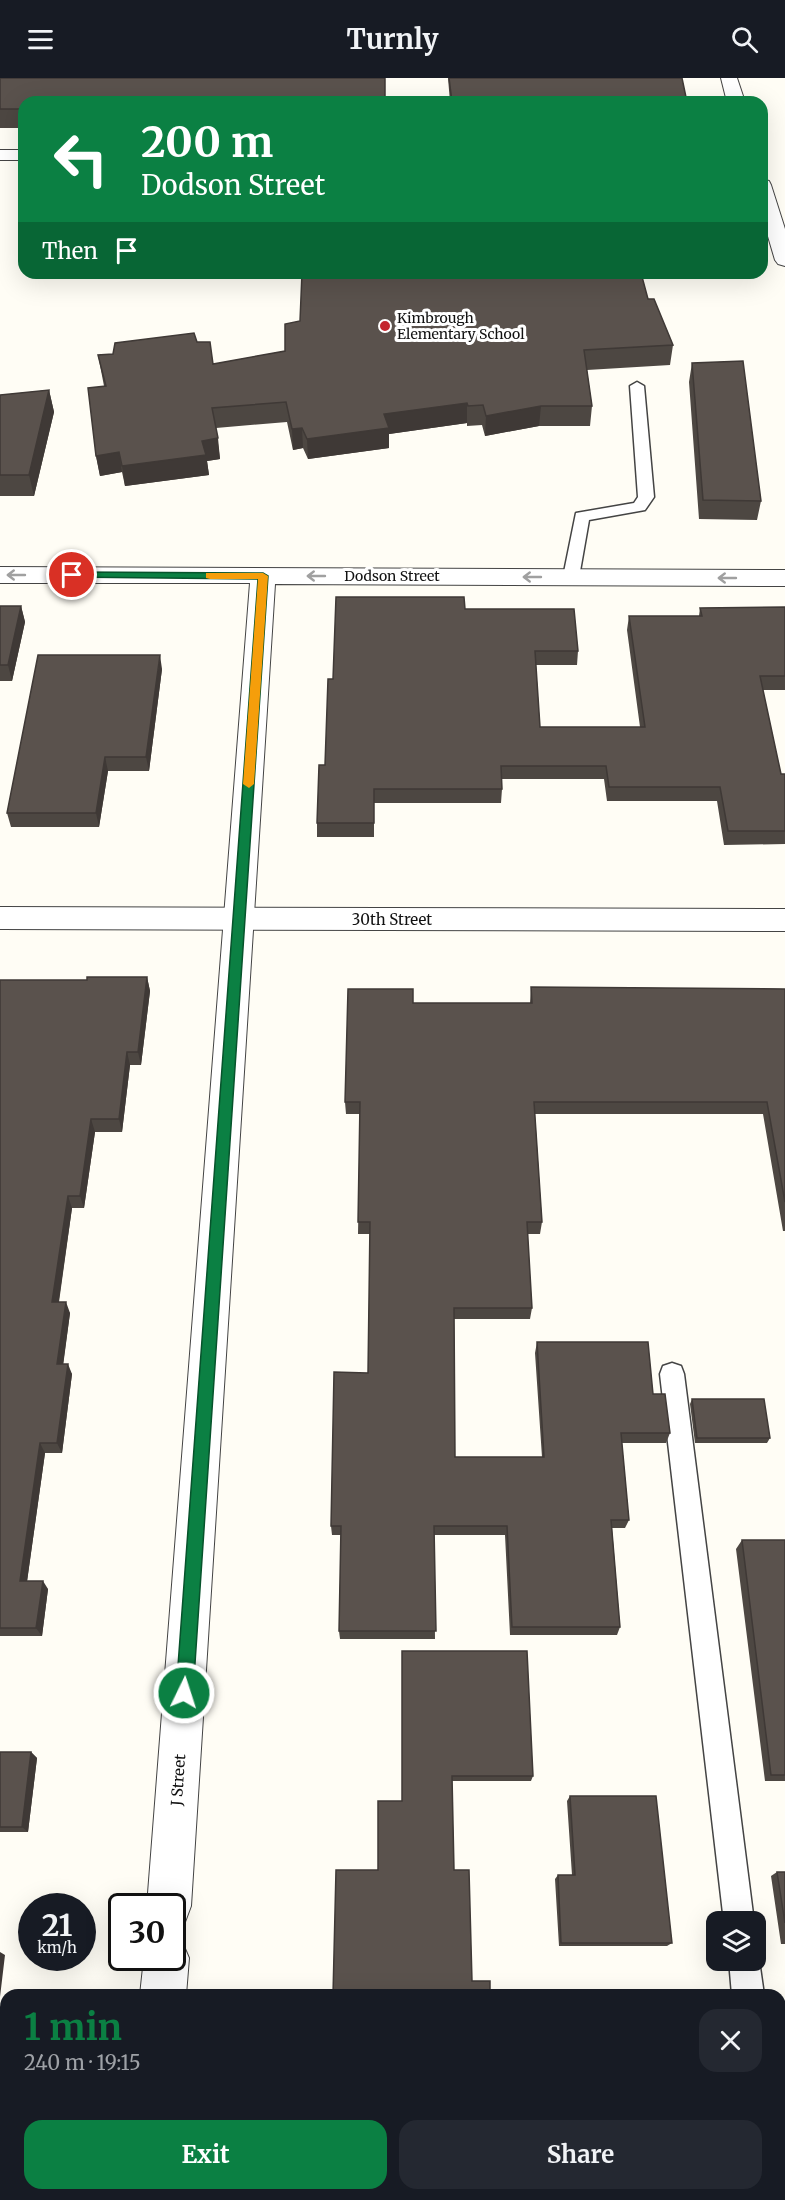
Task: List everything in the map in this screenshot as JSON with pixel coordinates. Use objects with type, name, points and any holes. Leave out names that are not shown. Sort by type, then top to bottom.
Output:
[{"type":"street","points":[[729,78],[734,96]]},
{"type":"street","points":[[0,155],[18,155]]},
{"type":"street","points":[[768,205],[785,260]]},
{"type":"street","name":"Dodson Street","points":[[0,575],[785,578]]},
{"type":"street","name":"J Street","points":[[170,1893],[263,576]]},
{"type":"street","name":"30th Street","points":[[0,918],[785,920]]},
{"type":"street","points":[[163,1989],[165,1971]]},
{"type":"lane","points":[[571,577],[582,516],[639,507],[646,497],[636,386]]},
{"type":"lane","points":[[672,1374],[738,1911]]},
{"type":"lane","points":[[745,1971],[747,1989]]},
{"type":"building","points":[[0,78],[385,78],[385,96],[18,96],[18,109],[0,109]]},
{"type":"building","points":[[449,78],[682,78],[686,96],[451,96]]},
{"type":"building","points":[[302,279],[643,279],[648,299],[654,299],[673,345],[584,350],[592,406],[541,406],[486,416],[483,405],[468,406],[467,403],[384,414],[389,428],[307,439],[302,428],[292,429],[286,402],[212,408],[218,438],[202,441],[206,455],[122,466],[119,452],[96,456],[88,388],[106,386],[98,355],[113,354],[115,343],[194,333],[197,342],[210,342],[213,364],[285,351],[285,324],[300,321]]},
{"type":"building","points":[[743,361],[761,501],[703,500],[692,363]]},
{"type":"building","points":[[49,390],[29,475],[0,475],[0,395]]},
{"type":"building","points":[[336,597],[464,597],[465,609],[574,609],[578,651],[535,651],[540,727],[645,727],[629,616],[702,616],[700,608],[785,607],[785,676],[760,676],[781,774],[785,774],[785,831],[728,831],[720,787],[609,787],[606,766],[501,766],[502,789],[374,789],[374,823],[317,823],[319,765],[325,765],[328,679],[333,679]]},
{"type":"building","points":[[0,606],[21,606],[8,665],[0,665]]},
{"type":"building","points":[[38,655],[160,655],[146,757],[105,757],[96,813],[7,813]]},
{"type":"building","points":[[87,977],[147,977],[138,1052],[127,1052],[119,1119],[91,1119],[80,1196],[68,1196],[52,1302],[66,1302],[57,1364],[68,1364],[57,1443],[40,1443],[20,1581],[43,1581],[36,1628],[0,1628],[0,980],[87,980]]},
{"type":"building","points":[[531,987],[785,989],[785,1202],[767,1102],[534,1102],[542,1222],[527,1222],[532,1308],[454,1308],[455,1457],[544,1457],[537,1342],[648,1342],[653,1394],[665,1394],[670,1433],[621,1433],[629,1520],[611,1520],[620,1627],[512,1627],[507,1526],[434,1526],[436,1631],[339,1631],[341,1526],[331,1526],[334,1372],[368,1373],[370,1222],[358,1222],[360,1102],[345,1102],[348,989],[413,989],[413,1003],[532,1003]]},
{"type":"building","points":[[692,1399],[764,1399],[770,1438],[697,1438]]},
{"type":"building","points":[[742,1540],[785,1540],[785,1775],[771,1775]]},
{"type":"building","points":[[402,1651],[527,1651],[533,1776],[452,1776],[454,1870],[469,1870],[472,1981],[490,1981],[490,1989],[333,1989],[336,1870],[378,1870],[378,1801],[402,1801]]},
{"type":"building","points":[[0,1752],[31,1752],[22,1827],[0,1827]]},
{"type":"building","points":[[570,1796],[656,1796],[672,1943],[561,1943],[558,1875],[575,1875]]},
{"type":"building","points":[[777,1872],[785,1872],[785,1923]]},
{"type":"slow traffic","points":[[210,576],[263,576],[249,784]]},
{"type":"place","name":"Kimbrough Elementary School","points":[[385,326]]},
{"type":"route","points":[[72,575],[263,576],[184,1693]]}]
